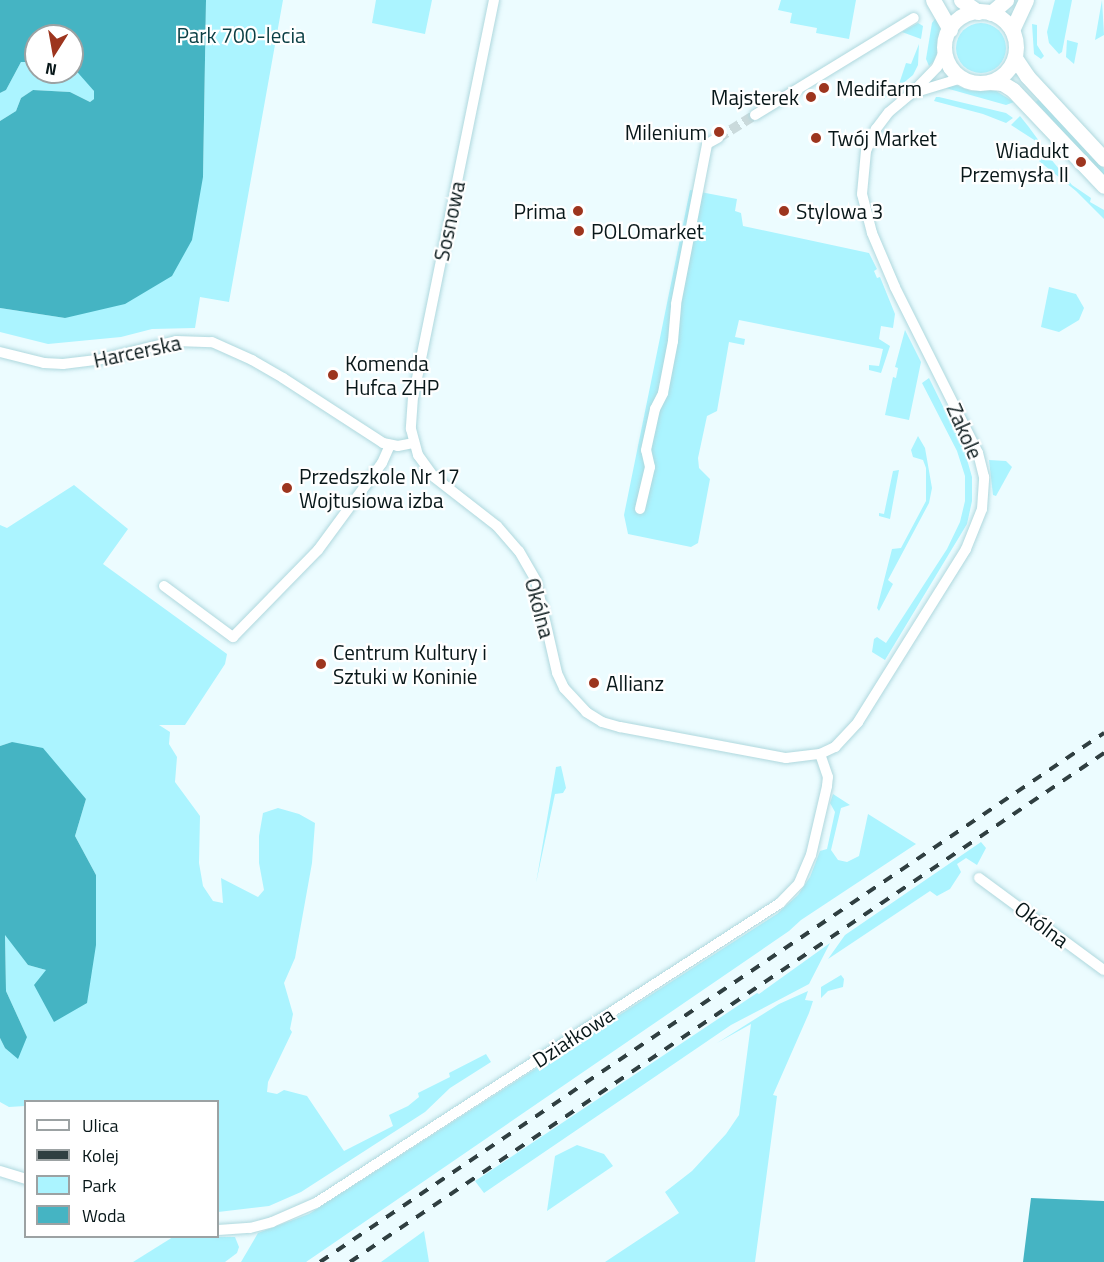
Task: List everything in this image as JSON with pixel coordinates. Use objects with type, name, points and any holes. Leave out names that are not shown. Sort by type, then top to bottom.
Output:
[{"type":"main road","points":[[933,0],[950,29]]},
{"type":"main road","points":[[961,0],[984,13],[1000,17],[1012,30],[1015,39],[1015,58],[1006,73],[991,82]]},
{"type":"main road","points":[[1006,0],[984,13],[962,17],[950,29],[945,49],[950,66],[962,78],[976,83],[1002,83],[1013,90],[1104,186]]},
{"type":"main road","points":[[1012,30],[1026,0]]},
{"type":"main road","points":[[1015,58],[1027,76],[1104,159]]},
{"type":"street","name":"Sosnowa","points":[[413,443],[410,416],[413,397],[494,0]]},
{"type":"street","points":[[755,115],[914,18]]},
{"type":"street","name":"Zakole","points":[[820,754],[835,747],[858,722],[966,549],[982,509],[984,477],[978,453],[895,287],[872,233],[863,201],[863,166],[870,140],[881,121],[912,93],[940,62],[945,49]]},
{"type":"street","name":"Zakole","points":[[912,93],[962,78]]},
{"type":"street","points":[[640,509],[650,467],[646,450],[672,350],[676,304],[707,144],[717,138]]},
{"type":"street","name":"Harcerska","points":[[0,352],[45,363],[63,364],[100,359],[176,340],[212,342],[252,360],[376,440],[390,445]]},
{"type":"street","points":[[164,586],[233,637],[318,550],[386,458],[390,445],[413,443]]},
{"type":"street","name":"Okólna","points":[[413,443],[418,456],[434,477],[498,526],[519,551],[536,582],[556,673],[564,688],[586,712],[602,722],[620,727],[770,756],[801,758],[820,754]]},
{"type":"street","name":"Działkowa","points":[[219,1230],[250,1228],[272,1222],[316,1203],[780,903],[799,883],[811,855],[828,777],[820,754]]},
{"type":"street","name":"Okólna","points":[[979,878],[1104,970]]},
{"type":"street","points":[[0,1171],[24,1178]]},
{"type":"green space","name":"Park 700-lecia","points":[[206,0],[283,0],[229,302],[200,297],[195,328],[152,329],[121,337],[48,344],[0,332],[0,308],[65,318],[203,177]]},
{"type":"green space","points":[[376,0],[432,0],[425,34],[372,23]]},
{"type":"green space","points":[[781,0],[856,0],[849,39],[816,33],[817,28],[790,23],[792,13],[778,10]]},
{"type":"green space","points":[[1055,0],[1072,0],[1062,52],[1059,54],[1049,43],[1047,32]]},
{"type":"green space","points":[[1102,0],[1104,35],[1095,40]]},
{"type":"green space","points":[[937,16],[940,28],[937,53],[929,66],[926,59],[932,23]]},
{"type":"green space","points":[[918,23],[923,26],[921,39],[902,32]]},
{"type":"green space","points":[[976,23],[986,23],[999,30],[1006,43],[1006,53],[999,66],[986,73],[976,73],[967,69],[960,62],[956,53],[956,43],[960,34],[967,27]]},
{"type":"green space","points":[[1032,24],[1037,25],[1037,45],[1044,56],[1041,59],[1034,54]]},
{"type":"green space","points":[[1067,40],[1078,43],[1074,64],[1066,57]]},
{"type":"green space","points":[[919,44],[918,65],[913,75],[884,99],[885,93],[890,94],[894,83],[899,84],[906,63],[911,64]]},
{"type":"green space","points":[[24,61],[24,84],[84,84],[84,78],[94,91],[94,99],[90,102],[70,92],[33,90],[21,98],[16,111],[0,121],[0,93],[6,90],[21,62]]},
{"type":"green space","points":[[955,85],[971,91],[996,91],[1014,102],[1006,105],[942,87]]},
{"type":"green space","points":[[936,97],[1006,113],[1013,118],[1006,123],[983,114],[934,101]]},
{"type":"green space","points":[[1039,99],[1104,169],[1104,177],[1036,102]]},
{"type":"green space","points":[[1020,116],[1028,126],[1042,145],[1011,125]]},
{"type":"green space","points":[[1046,153],[1072,185],[1091,198],[1090,202],[1104,210],[1104,219],[1076,191],[1039,161]]},
{"type":"green space","points":[[690,190],[737,199],[735,211],[741,213],[743,226],[869,253],[877,269],[874,271],[877,278],[880,277],[895,314],[893,328],[881,326],[879,339],[890,346],[881,373],[869,370],[869,365],[879,366],[883,349],[739,320],[735,337],[745,339],[744,345],[729,342],[717,411],[707,416],[698,458],[699,468],[710,479],[698,543],[691,547],[628,534],[624,515]]},
{"type":"green space","points":[[1049,287],[1076,294],[1084,308],[1079,320],[1059,332],[1041,327]]},
{"type":"green space","points":[[905,330],[921,362],[909,420],[885,415],[893,377],[896,378],[898,368],[895,367]]},
{"type":"green space","points":[[929,378],[964,449],[972,477],[972,501],[967,524],[885,660],[872,652],[874,639],[877,637],[886,643],[947,549],[960,522],[965,501],[965,476],[957,451],[922,383]]},
{"type":"green space","points":[[918,436],[925,448],[932,488],[929,503],[888,580],[893,584],[879,611],[877,608],[892,549],[901,548],[926,501],[926,468],[923,460],[913,457],[911,450]]},
{"type":"green space","points":[[989,460],[1006,461],[1012,467],[996,496],[993,495]]},
{"type":"green space","points":[[899,470],[890,519],[879,516],[879,513],[884,514],[893,471]]},
{"type":"green space","points":[[74,485],[128,529],[103,564],[227,654],[225,664],[185,725],[159,725],[170,732],[169,744],[177,757],[175,782],[200,816],[199,863],[203,886],[213,901],[223,903],[221,878],[258,897],[264,890],[259,863],[259,836],[263,813],[278,808],[299,814],[315,823],[312,863],[295,958],[284,983],[293,1014],[290,1029],[292,1032],[268,1082],[267,1092],[277,1094],[284,1090],[307,1096],[344,1151],[393,1126],[389,1115],[408,1106],[419,1097],[418,1093],[450,1077],[449,1073],[486,1054],[491,1062],[450,1088],[425,1112],[301,1192],[269,1206],[219,1212],[219,1100],[24,1100],[24,1106],[9,1107],[0,1102],[0,1038],[5,1048],[27,1037],[6,991],[5,934],[28,965],[46,970],[54,1022],[96,875],[75,836],[86,799],[12,742],[0,746],[0,525],[7,528]]},
{"type":"green space","points":[[561,766],[566,788],[563,793],[555,794],[536,883],[556,767]]},
{"type":"green space","points":[[833,794],[850,805],[841,808],[831,850],[838,860],[847,862],[859,856],[868,814],[916,844],[801,920],[789,931],[306,1262],[241,1262],[258,1233],[309,1214],[777,914],[798,895],[810,877],[820,851],[827,849],[835,812],[830,803]]},
{"type":"green space","points":[[981,842],[986,848],[977,865],[966,858],[957,864],[961,872],[950,889],[937,896],[930,891],[828,959],[845,935]]},
{"type":"green space","points":[[830,943],[809,984],[731,1025],[484,1193],[475,1181],[757,993],[759,994]]},
{"type":"green space","points":[[841,975],[844,979],[843,987],[828,991],[821,998],[821,987]]},
{"type":"green space","points":[[808,991],[805,1000],[813,1001],[809,1013],[773,1095],[777,1096],[755,1262],[605,1262],[679,1213],[665,1192],[692,1171],[726,1134],[739,1115],[751,1024],[717,1043],[779,1004]]},
{"type":"green space","points":[[577,1145],[604,1154],[613,1166],[547,1211],[555,1156]]},
{"type":"green space","points":[[424,1231],[429,1262],[381,1262]]},
{"type":"green space","points":[[235,1237],[239,1247],[237,1253],[225,1262],[133,1262],[171,1238]]},
{"type":"water","points":[[0,0],[206,0],[203,177],[192,240],[172,276],[125,304],[65,318],[0,308],[0,121],[16,111],[21,98],[33,90],[70,92],[90,102],[94,99],[94,91],[84,80],[84,24],[24,24],[24,62],[21,62],[6,90],[0,93]]},
{"type":"water","points":[[12,742],[43,748],[86,799],[75,836],[96,875],[96,945],[87,1003],[54,1022],[34,985],[46,970],[28,965],[5,935],[6,991],[27,1037],[18,1059],[5,1048],[0,1038],[0,746]]},
{"type":"water","points":[[1031,1198],[1104,1201],[1104,1262],[1023,1262]]},
{"type":"tunnel","points":[[718,138],[755,115]]},
{"type":"railway","points":[[320,1262],[1104,733]]},
{"type":"railway","points":[[350,1262],[1104,753]]},
{"type":"place","name":"Medifarm","points":[[824,88]]},
{"type":"place","name":"Majsterek","points":[[811,97]]},
{"type":"place","name":"Milenium","points":[[719,132]]},
{"type":"place","name":"Twój Market","points":[[816,138]]},
{"type":"place","name":"Wiadukt Przemysła II","points":[[1081,162]]},
{"type":"place","name":"Prima","points":[[578,211]]},
{"type":"place","name":"Stylowa 3","points":[[784,211]]},
{"type":"place","name":"POLOmarket","points":[[579,231]]},
{"type":"place","name":"Komenda Hufca ZHP","points":[[333,375]]},
{"type":"place","name":"Przedszkole Nr 17 Wojtusiowa izba","points":[[287,488]]},
{"type":"place","name":"Centrum Kultury i Sztuki w Koninie","points":[[321,664]]},
{"type":"place","name":"Allianz","points":[[594,683]]}]
